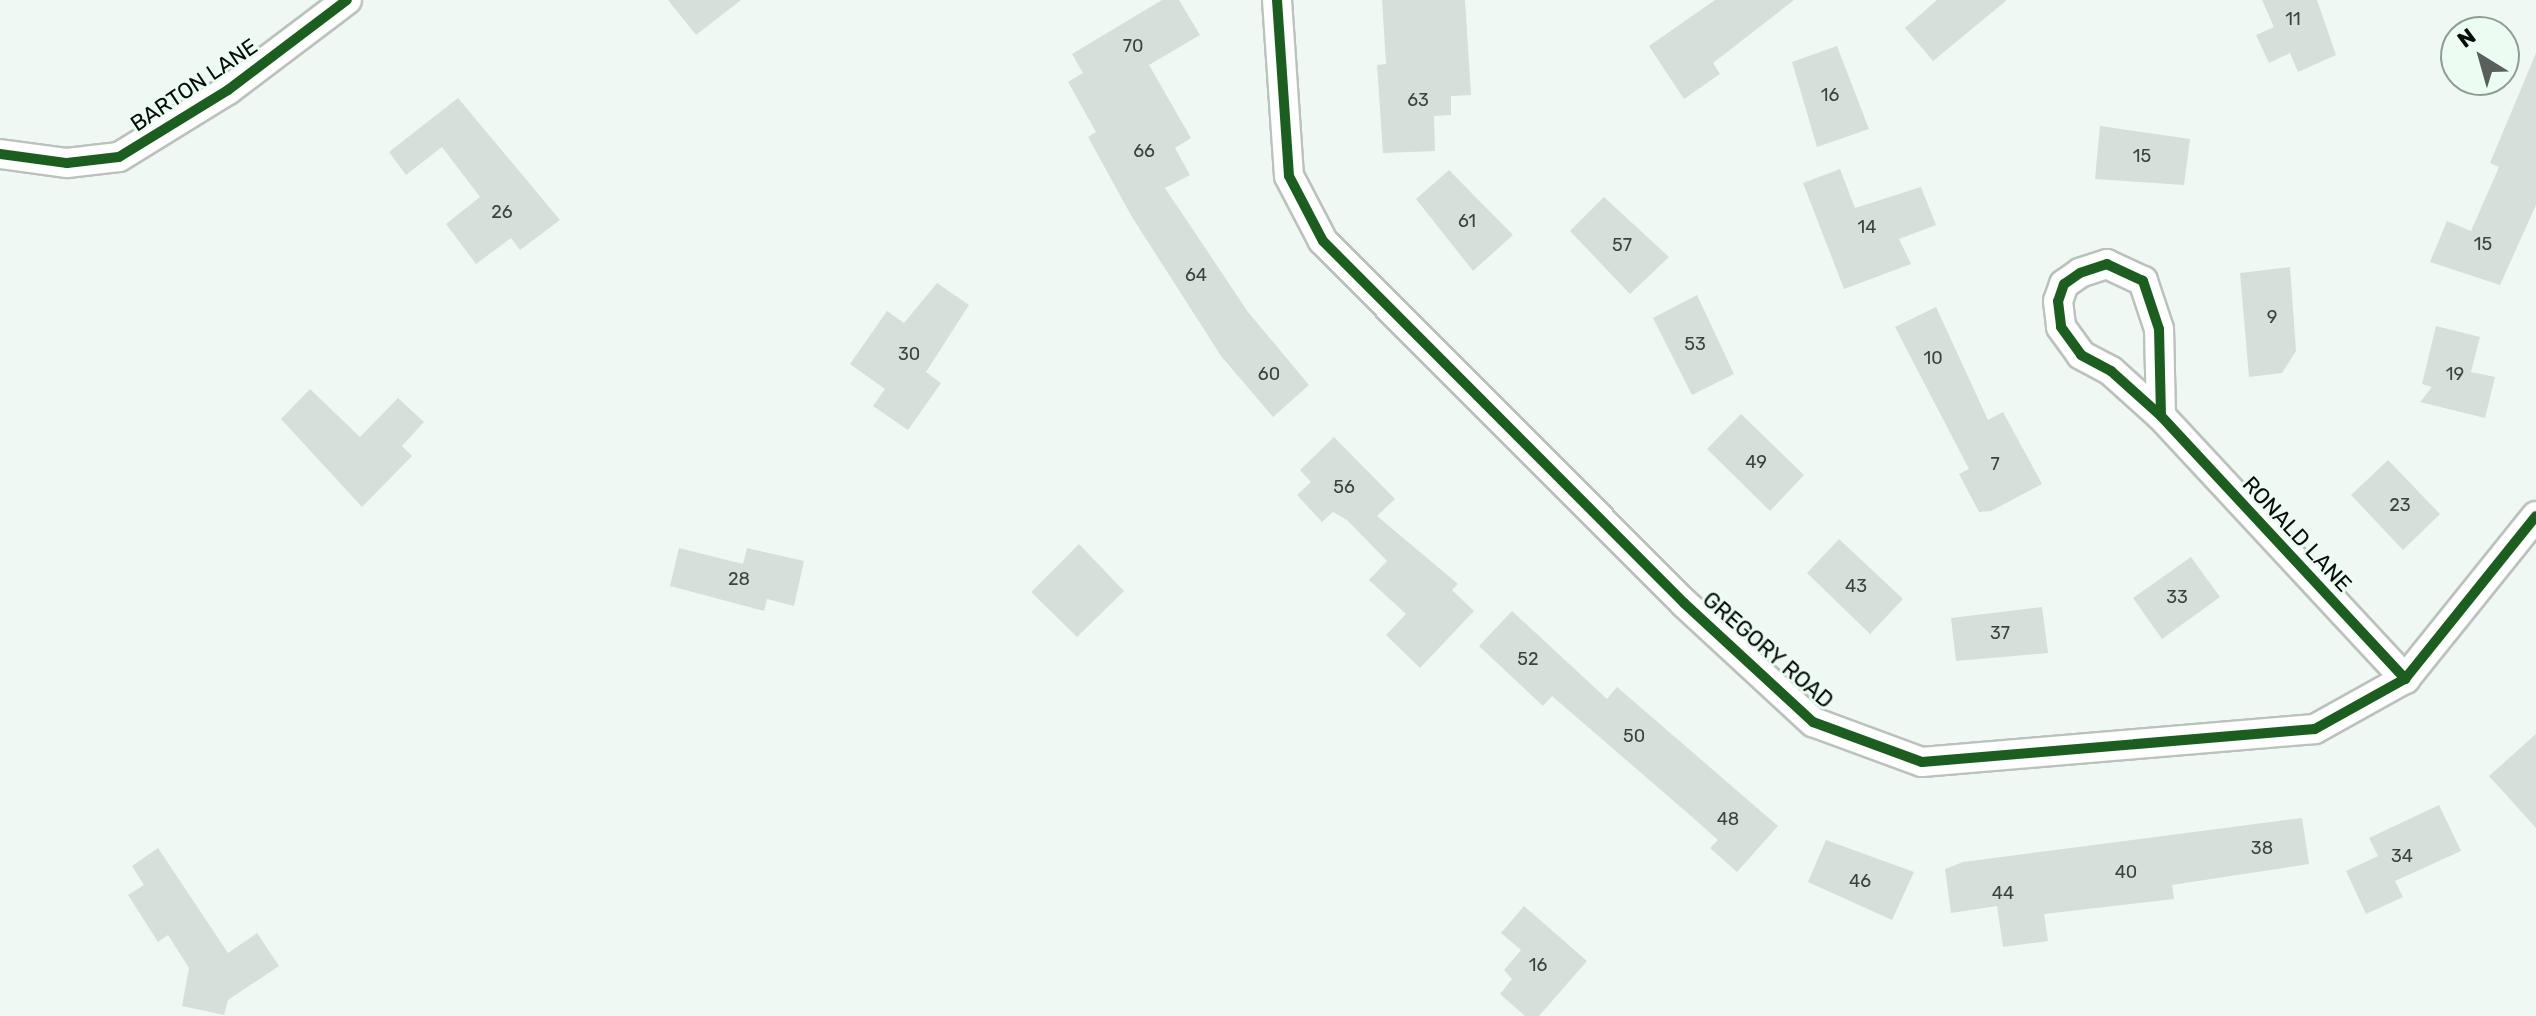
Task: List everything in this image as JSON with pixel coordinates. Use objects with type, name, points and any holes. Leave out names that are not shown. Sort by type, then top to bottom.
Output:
[{"type":"street","name":"BARTON LANE","points":[[0,154],[67,163],[119,157],[228,90],[347,0]]},
{"type":"street","name":"GREGORY ROAD","points":[[1277,0],[1289,176],[1323,241],[1684,603],[1813,722],[1922,762],[2315,729],[2405,679],[2536,516]]},
{"type":"street","name":"RONALD LANE","points":[[2161,416],[2159,329],[2143,281],[2107,264],[2080,273],[2064,284],[2061,327],[2081,355],[2111,371],[2161,416],[2405,679]]},
{"type":"building","points":[[668,0],[741,0],[696,35]]},
{"type":"building","points":[[1162,0],[1179,0],[1200,35],[1149,65],[1191,138],[1175,148],[1190,175],[1165,188],[1248,312],[1309,385],[1273,417],[1221,356],[1132,217],[1088,137],[1096,132],[1068,82],[1083,73],[1072,54]]},
{"type":"building","points":[[1382,0],[1465,0],[1471,95],[1451,96],[1451,115],[1434,116],[1435,151],[1383,153],[1377,65],[1386,64]]},
{"type":"building","points":[[1715,0],[1794,0],[1713,63],[1720,74],[1684,99],[1649,46]]},
{"type":"building","points":[[1937,0],[2007,0],[1933,61],[1905,28]]},
{"type":"building","points":[[2262,0],[2317,0],[2336,55],[2298,72],[2290,53],[2269,63],[2256,35],[2274,27]]},
{"type":"building","points":[[1837,46],[1869,129],[1817,147],[1792,62]]},
{"type":"building","points":[[2536,53],[2536,205],[2500,285],[2430,262],[2447,221],[2471,231],[2499,167],[2490,163]]},
{"type":"building","points":[[458,98],[560,220],[520,250],[511,238],[476,264],[446,224],[480,197],[442,147],[406,175],[389,152]]},
{"type":"building","points":[[2100,126],[2190,139],[2184,185],[2095,179]]},
{"type":"building","points":[[1840,169],[1855,208],[1921,187],[1936,225],[1899,239],[1911,264],[1844,289],[1803,183]]},
{"type":"building","points":[[1449,170],[1513,235],[1473,271],[1416,199]]},
{"type":"building","points":[[1604,197],[1669,257],[1630,294],[1570,231]]},
{"type":"building","points":[[2290,267],[2296,351],[2282,373],[2249,377],[2240,273]]},
{"type":"building","points":[[937,283],[969,305],[926,372],[941,383],[908,430],[873,406],[885,389],[850,364],[887,311],[904,323]]},
{"type":"building","points":[[1697,295],[1734,374],[1692,395],[1653,318]]},
{"type":"building","points":[[1936,307],[1988,420],[2003,412],[2042,484],[1991,511],[1979,512],[1959,474],[1969,469],[1895,327]]},
{"type":"building","points":[[2436,326],[2480,337],[2471,372],[2495,377],[2485,418],[2420,402],[2432,387],[2422,384]]},
{"type":"building","points":[[310,389],[360,437],[398,398],[424,422],[402,446],[412,456],[362,507],[281,419]]},
{"type":"building","points":[[1741,414],[1804,475],[1770,511],[1707,449]]},
{"type":"building","points":[[1334,437],[1395,499],[1377,516],[1458,584],[1452,590],[1474,611],[1420,668],[1386,635],[1406,614],[1369,580],[1387,561],[1347,520],[1333,512],[1322,522],[1297,495],[1311,482],[1300,470]]},
{"type":"building","points":[[2388,460],[2440,514],[2403,550],[2351,495]]},
{"type":"building","points":[[1839,539],[1903,599],[1870,634],[1807,573]]},
{"type":"building","points":[[1079,544],[1124,591],[1077,637],[1031,592]]},
{"type":"building","points":[[679,548],[743,564],[747,548],[804,561],[794,606],[767,599],[764,611],[670,586]]},
{"type":"building","points":[[2191,557],[2220,597],[2162,639],[2133,598]]},
{"type":"building","points":[[2042,607],[2048,653],[1956,661],[1951,618]]},
{"type":"building","points":[[1512,611],[1607,699],[1617,687],[1778,826],[1737,872],[1710,848],[1718,840],[1691,816],[1552,696],[1543,706],[1479,646]]},
{"type":"building","points":[[2536,734],[2536,828],[2489,776]]},
{"type":"building","points":[[2439,805],[2461,851],[2395,881],[2403,897],[2366,914],[2346,871],[2378,856],[2369,838]]},
{"type":"building","points":[[2302,818],[2309,864],[2172,885],[2174,899],[2044,914],[2048,941],[2003,947],[1997,906],[1951,913],[1945,869],[1963,862]]},
{"type":"building","points":[[1826,840],[1914,872],[1892,920],[1808,882]]},
{"type":"building","points":[[158,848],[228,953],[257,933],[279,966],[228,1000],[224,1015],[182,1006],[189,968],[168,935],[158,942],[128,895],[144,885],[132,866]]},
{"type":"building","points":[[1524,906],[1587,961],[1539,1016],[1525,1016],[1500,994],[1512,979],[1504,970],[1521,950],[1501,933]]},
{"type":"cycle path","points":[[0,154],[67,163],[119,157],[228,90],[347,0]]},
{"type":"cycle path","points":[[1277,0],[1289,176],[1323,241],[1684,603],[1813,722],[1922,762],[2315,729],[2405,679],[2536,516]]},
{"type":"cycle path","points":[[2161,416],[2159,329],[2143,281],[2107,264],[2080,273],[2064,284],[2058,301],[2061,327],[2081,355],[2111,371],[2161,416],[2405,679]]}]
